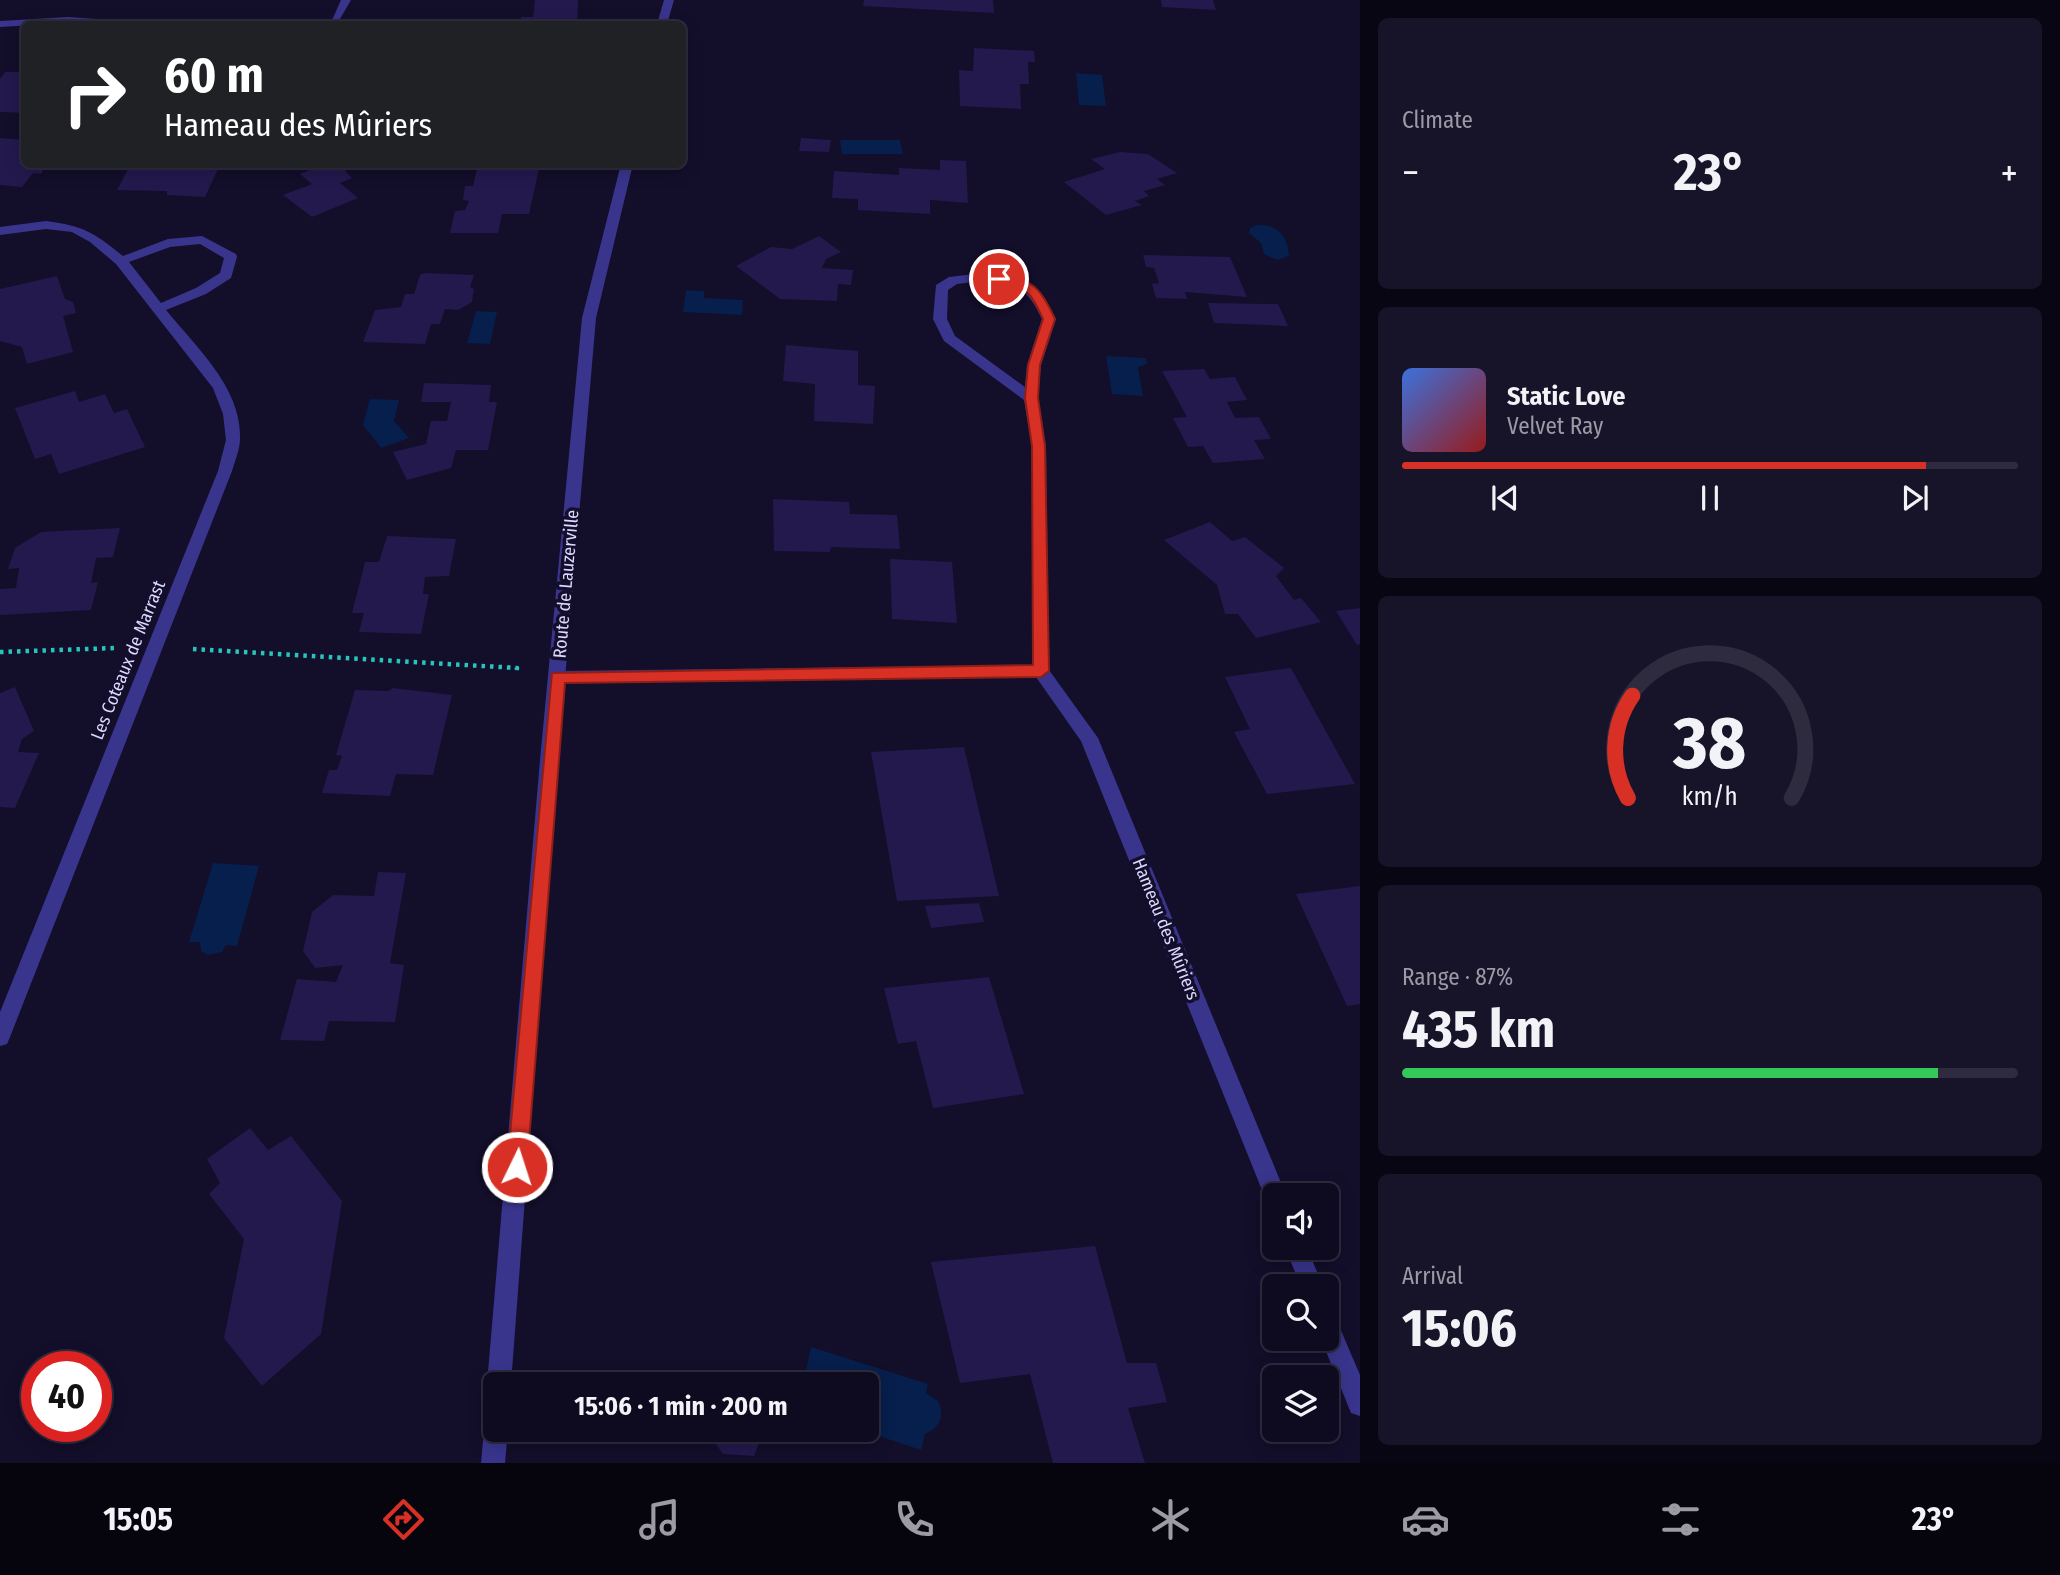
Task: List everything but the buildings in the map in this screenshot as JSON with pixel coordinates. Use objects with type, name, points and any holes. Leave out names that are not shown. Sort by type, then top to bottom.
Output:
[{"type":"street","points":[[336,21],[346,0]]},
{"type":"street","points":[[663,21],[669,0]]},
{"type":"street","points":[[51,21],[82,21]]},
{"type":"street","points":[[0,24],[21,23]]},
{"type":"street","name":"Route de Lauzerville","points":[[500,1372],[589,318],[626,168]]},
{"type":"street","name":"Les Coteaux de Marrast","points":[[0,232],[46,225],[75,229],[94,239],[121,261],[220,387],[230,414],[233,440],[225,471],[0,1037]]},
{"type":"street","points":[[121,261],[168,243],[202,240],[231,257],[226,275],[201,291],[159,308]]},
{"type":"street","points":[[558,677],[1041,671],[1039,446],[1031,398],[1034,365],[1049,319],[1038,295],[1017,280],[982,277],[954,280],[940,288],[940,318],[949,338],[1031,398]]},
{"type":"street","name":"Hameau des Mûriers","points":[[1041,671],[1089,738],[1270,1183]]},
{"type":"street","points":[[1338,1351],[1360,1404]]},
{"type":"street","points":[[493,1463],[495,1442]]},
{"type":"path","points":[[0,652],[154,646],[517,668],[515,682]]},
{"type":"water","points":[[1076,73],[1102,75],[1106,106],[1079,105]]},
{"type":"water","points":[[840,140],[900,140],[903,154],[842,154]]},
{"type":"water","points":[[1257,225],[1276,229],[1287,243],[1289,256],[1277,260],[1264,254],[1261,243],[1249,233],[1250,228]]},
{"type":"water","points":[[686,290],[704,291],[704,298],[743,300],[742,315],[683,312]]},
{"type":"water","points":[[476,311],[497,312],[490,344],[467,343]]},
{"type":"water","points":[[1106,356],[1146,358],[1147,364],[1138,367],[1143,396],[1112,394]]},
{"type":"water","points":[[370,399],[399,400],[394,421],[409,438],[381,448],[363,425]]},
{"type":"water","points":[[213,863],[259,866],[237,946],[226,945],[222,952],[208,955],[201,951],[200,942],[189,942]]},
{"type":"water","points":[[811,1347],[928,1384],[926,1393],[938,1401],[940,1421],[925,1434],[921,1450],[879,1436],[879,1372],[806,1372]]},
{"type":"route","points":[[517,1167],[558,677],[1041,671],[1039,446],[1031,398],[1034,365],[1049,319],[1038,295],[1017,280],[999,279]]}]
